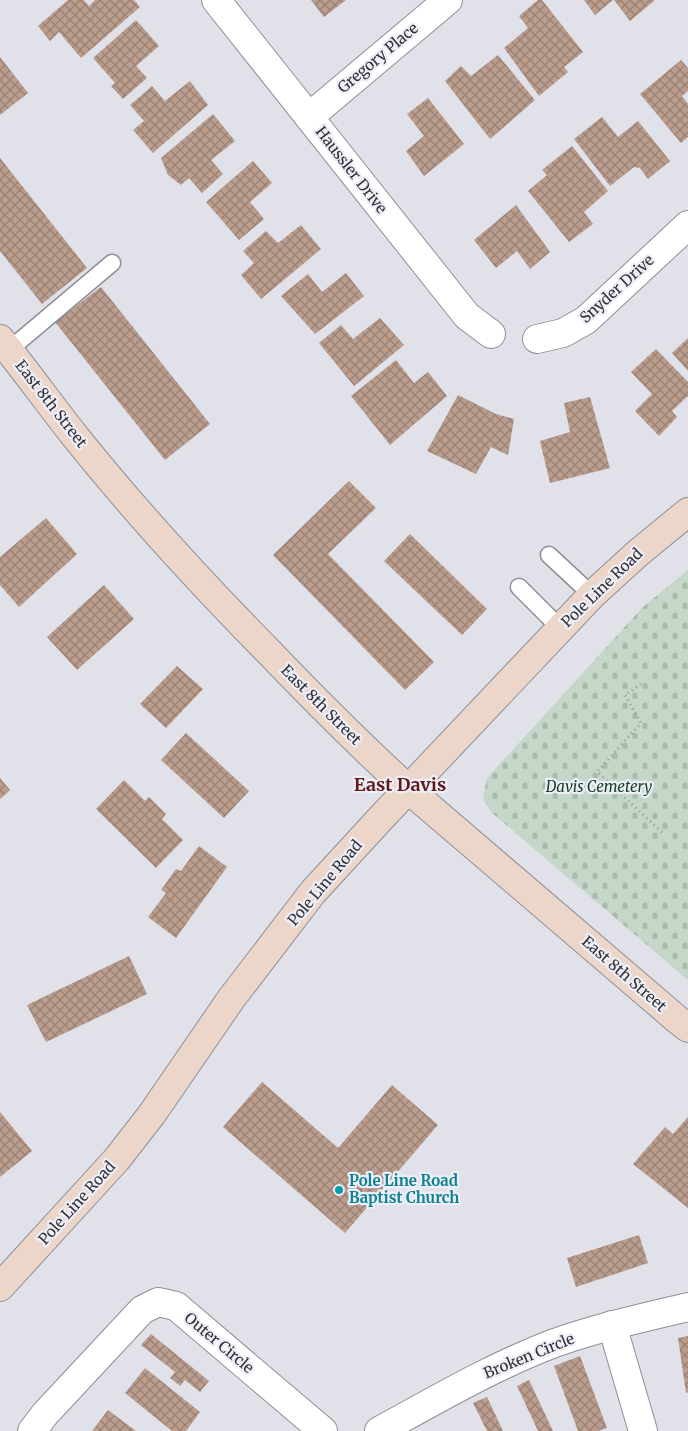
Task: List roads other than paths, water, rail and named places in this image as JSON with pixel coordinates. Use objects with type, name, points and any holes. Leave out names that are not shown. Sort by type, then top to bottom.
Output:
[{"type":"main road","name":"East 8th Street","points":[[4,344],[74,435],[150,524],[202,582],[326,710],[408,789],[688,1028]]},
{"type":"main road","name":"Pole Line Road","points":[[0,1287],[117,1159],[152,1114],[231,998],[313,892],[592,595],[638,553],[688,512]]},
{"type":"street","name":"Haussler Drive","points":[[216,0],[467,316],[491,334]]},
{"type":"street","name":"Gregory Place","points":[[308,117],[448,0]]},
{"type":"street","name":"Snyder Drive","points":[[537,339],[562,333],[586,320],[688,225]]},
{"type":"street","name":"Outer Circle","points":[[32,1431],[45,1414],[142,1310],[158,1302],[176,1306],[323,1431]]},
{"type":"street","name":"Broken Circle","points":[[379,1431],[483,1374],[552,1344],[612,1325],[688,1307]]},
{"type":"street","points":[[612,1325],[643,1431]]},
{"type":"lane","points":[[4,344],[112,263]]},
{"type":"lane","points":[[550,556],[592,595]]},
{"type":"lane","points":[[518,588],[560,628]]},
{"type":"place","name":"Pole Line Road Baptist Church","points":[[339,1190]]},
{"type":"district","name":"East Davis","points":[[400,785]]},
{"type":"park label","name":"Davis Cemetery","points":[[599,787]]}]
